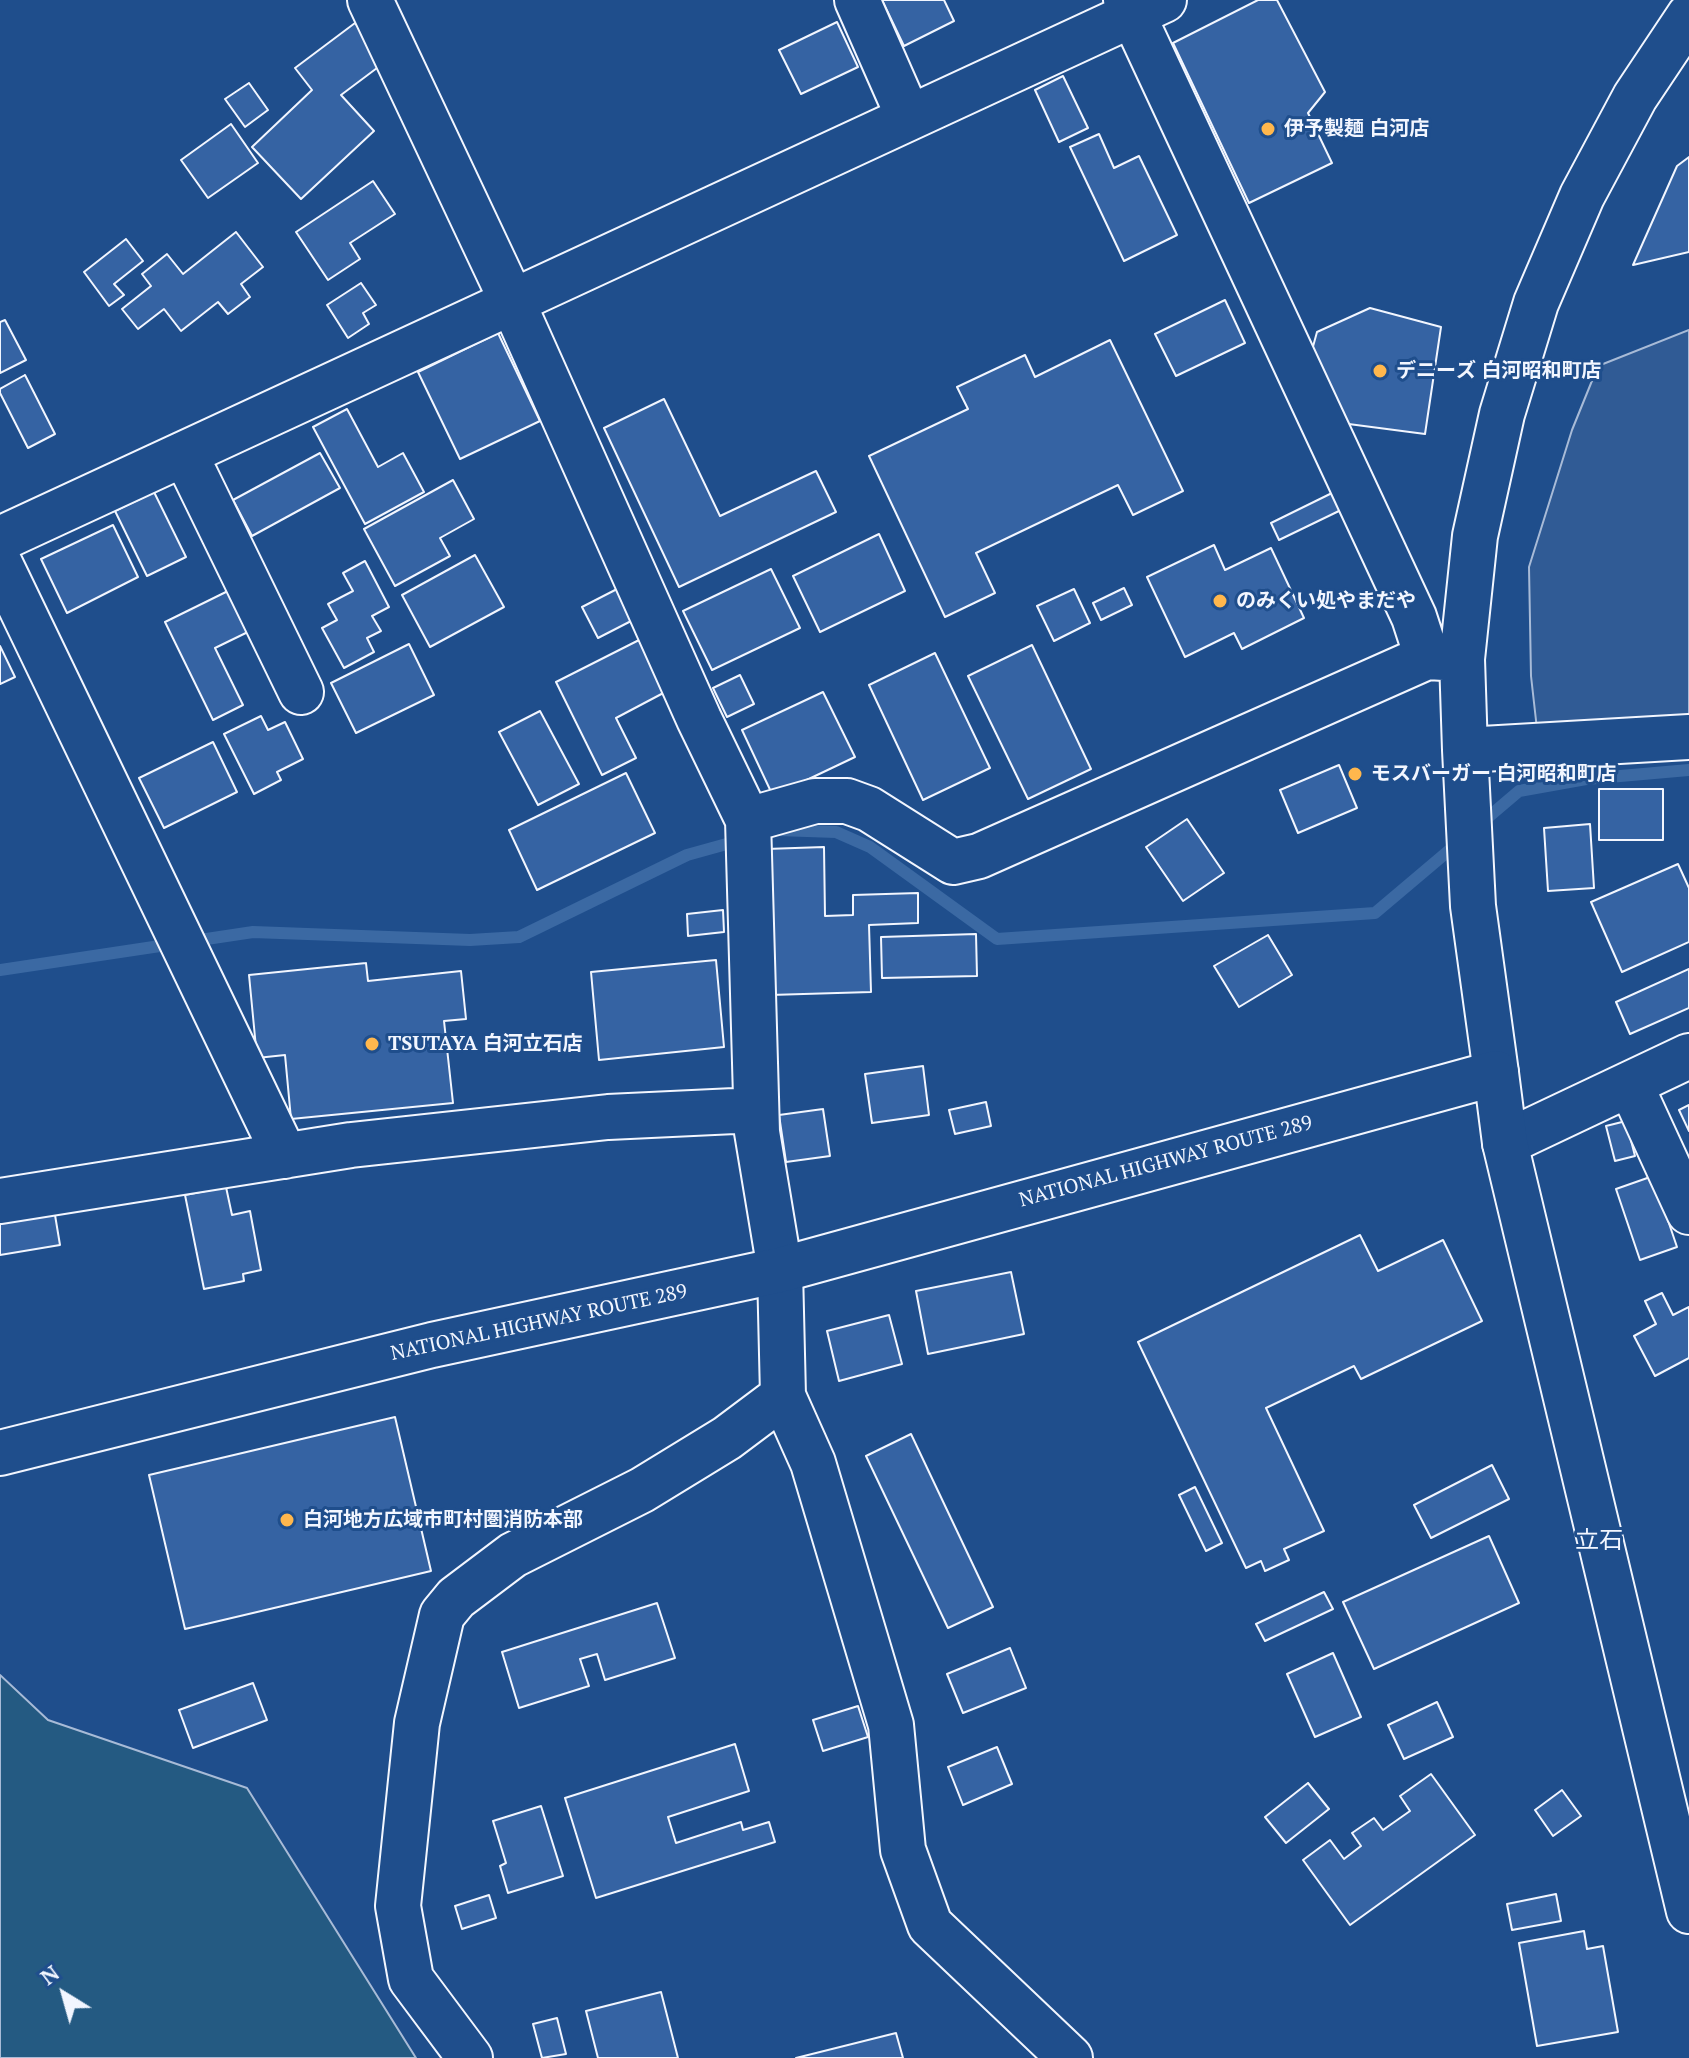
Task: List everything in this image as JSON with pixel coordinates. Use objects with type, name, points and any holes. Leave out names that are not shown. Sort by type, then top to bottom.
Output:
[{"type":"main road","points":[[370,0],[512,301],[699,719],[748,820],[756,1110],[780,1270],[783,1396],[813,1463],[891,1725],[903,1850],[930,1925],[1070,2058]]},
{"type":"main road","points":[[857,0],[909,118]]},
{"type":"main road","points":[[0,539],[909,118],[1141,5],[1407,602],[1445,658],[1465,750],[1473,906],[1505,1143],[1677,1804],[1689,1911]]},
{"type":"main road","points":[[1445,658],[1502,414],[1536,303],[1582,196],[1627,111],[1689,16]]},
{"type":"main road","points":[[185,454],[301,692]]},
{"type":"main road","points":[[0,564],[285,1156]]},
{"type":"main road","points":[[748,820],[815,801],[847,801],[869,809],[953,862],[979,856],[1445,658]]},
{"type":"main road","points":[[1465,750],[1689,737]]},
{"type":"main road","points":[[1505,1143],[1689,1056]]},
{"type":"main road","name":"NATIONAL HIGHWAY ROUTE 289","points":[[0,1453],[432,1345],[780,1270],[1496,1073]]},
{"type":"main road","points":[[1630,1084],[1689,1212]]},
{"type":"main road","points":[[0,1201],[351,1145],[608,1117],[756,1110]]},
{"type":"main road","points":[[470,2058],[411,1979],[398,1906],[417,1723],[442,1615],[456,1598],[513,1555],[642,1490],[727,1438],[783,1396]]},
{"type":"shaded area","points":[[1689,330],[1689,728],[1539,747],[1531,676],[1529,567],[1572,430],[1598,366]]},
{"type":"shaded area","points":[[0,1675],[48,1720],[247,1788],[416,2058],[0,2058]]},
{"type":"building","points":[[882,0],[944,0],[954,21],[904,46]]},
{"type":"building","points":[[1258,0],[1277,0],[1325,92],[1308,113],[1332,163],[1249,203],[1173,43]]},
{"type":"building","points":[[837,22],[858,67],[801,94],[779,50]]},
{"type":"building","points":[[355,23],[385,62],[341,95],[374,131],[301,199],[252,147],[312,90],[295,68]]},
{"type":"building","points":[[1063,76],[1088,128],[1059,142],[1035,90]]},
{"type":"building","points":[[249,83],[268,110],[245,127],[225,99]]},
{"type":"building","points":[[231,124],[258,163],[208,198],[181,160]]},
{"type":"building","points":[[1099,134],[1114,168],[1139,156],[1177,235],[1124,261],[1070,147]]},
{"type":"building","points":[[1689,157],[1689,252],[1633,265],[1677,166]]},
{"type":"building","points":[[373,181],[395,214],[350,243],[360,259],[328,280],[296,232]]},
{"type":"building","points":[[236,232],[263,267],[241,284],[250,297],[228,314],[218,302],[181,331],[164,309],[138,329],[122,309],[151,286],[142,274],[167,254],[183,274]]},
{"type":"building","points":[[126,239],[143,261],[114,284],[124,295],[109,306],[84,272]]},
{"type":"building","points":[[361,283],[376,305],[363,313],[369,324],[348,338],[327,305]]},
{"type":"building","points":[[1225,300],[1245,343],[1176,376],[1155,334]]},
{"type":"building","points":[[1370,308],[1441,327],[1425,434],[1341,423],[1309,361],[1317,332]]},
{"type":"building","points":[[5,320],[26,360],[0,373],[0,322]]},
{"type":"building","points":[[498,333],[540,421],[460,459],[418,372]]},
{"type":"building","points":[[1110,340],[1183,491],[1133,515],[1118,485],[976,553],[995,593],[945,617],[869,456],[968,409],[957,387],[1025,355],[1035,377]]},
{"type":"building","points":[[25,375],[55,434],[28,448],[0,393],[0,389]]},
{"type":"building","points":[[664,399],[720,516],[816,471],[836,512],[679,587],[604,428]]},
{"type":"building","points":[[347,409],[378,467],[403,453],[424,492],[365,524],[313,427]]},
{"type":"building","points":[[320,453],[340,488],[252,536],[233,500]]},
{"type":"building","points":[[453,480],[474,519],[440,538],[450,556],[395,586],[364,529]]},
{"type":"building","points":[[154,492],[186,557],[147,576],[115,511]]},
{"type":"building","points":[[1332,493],[1341,510],[1279,540],[1271,523]]},
{"type":"building","points":[[113,525],[138,577],[67,613],[41,559]]},
{"type":"building","points":[[879,534],[905,591],[820,632],[793,576]]},
{"type":"building","points":[[1214,545],[1225,570],[1271,548],[1304,618],[1242,649],[1234,633],[1185,657],[1147,577]]},
{"type":"building","points":[[475,555],[504,607],[430,647],[402,595]]},
{"type":"building","points":[[365,561],[389,607],[372,616],[381,631],[367,638],[374,652],[344,668],[322,628],[337,620],[328,604],[353,591],[343,573]]},
{"type":"building","points":[[771,569],[800,628],[712,670],[683,611]]},
{"type":"building","points":[[619,588],[635,619],[598,638],[582,607]]},
{"type":"building","points":[[1124,588],[1132,605],[1101,620],[1093,603]]},
{"type":"building","points":[[232,589],[252,630],[215,648],[243,705],[213,720],[165,622]]},
{"type":"building","points":[[1074,589],[1090,623],[1054,641],[1037,606]]},
{"type":"building","points":[[643,638],[669,690],[616,718],[636,758],[602,775],[556,682]]},
{"type":"building","points":[[409,644],[434,695],[356,733],[331,683]]},
{"type":"building","points":[[1032,645],[1091,769],[1028,799],[968,676]]},
{"type":"building","points":[[0,646],[15,677],[0,684]]},
{"type":"building","points":[[935,653],[990,768],[923,800],[869,685]]},
{"type":"building","points":[[740,675],[754,704],[727,717],[713,688]]},
{"type":"building","points":[[823,692],[855,757],[773,796],[742,730]]},
{"type":"building","points":[[540,711],[579,784],[538,805],[499,732]]},
{"type":"building","points":[[261,716],[268,730],[285,722],[303,759],[277,772],[281,780],[254,794],[224,734]]},
{"type":"building","points":[[213,742],[237,792],[164,828],[139,778]]},
{"type":"building","points":[[1339,765],[1357,808],[1298,833],[1280,790]]},
{"type":"building","points":[[626,773],[655,833],[537,890],[509,830]]},
{"type":"building","points":[[1599,789],[1663,789],[1663,840],[1599,840]]},
{"type":"building","points":[[1187,819],[1224,873],[1183,901],[1146,847]]},
{"type":"building","points":[[1590,824],[1594,888],[1548,891],[1544,828]]},
{"type":"building","points":[[824,847],[825,916],[853,915],[853,895],[918,893],[918,923],[869,925],[871,992],[770,995],[766,849]]},
{"type":"building","points":[[1678,864],[1689,888],[1689,942],[1622,972],[1591,902]]},
{"type":"building","points":[[723,910],[724,932],[688,936],[687,914]]},
{"type":"building","points":[[976,934],[977,976],[882,978],[881,937]]},
{"type":"building","points":[[1268,935],[1292,975],[1239,1007],[1214,966]]},
{"type":"building","points":[[716,960],[724,1047],[599,1060],[591,972]]},
{"type":"building","points":[[366,963],[368,981],[461,971],[466,1019],[444,1021],[453,1103],[291,1119],[285,1055],[257,1058],[249,975]]},
{"type":"building","points":[[1689,969],[1689,1008],[1630,1034],[1616,1002]]},
{"type":"building","points":[[923,1066],[929,1115],[872,1123],[865,1074]]},
{"type":"building","points":[[986,1102],[991,1126],[955,1134],[949,1110]]},
{"type":"building","points":[[1689,1105],[1689,1131],[1679,1110]]},
{"type":"building","points":[[823,1109],[830,1156],[786,1162],[779,1115]]},
{"type":"building","points":[[1626,1121],[1635,1156],[1615,1161],[1606,1126]]},
{"type":"building","points":[[1653,1176],[1677,1247],[1640,1260],[1616,1189]]},
{"type":"building","points":[[226,1187],[232,1215],[250,1211],[261,1270],[243,1274],[244,1281],[204,1289],[185,1195]]},
{"type":"building","points":[[54,1209],[60,1245],[0,1255],[0,1219]]},
{"type":"building","points":[[1360,1235],[1378,1271],[1443,1240],[1482,1321],[1361,1379],[1354,1366],[1266,1408],[1324,1531],[1284,1549],[1289,1560],[1265,1571],[1261,1561],[1246,1568],[1138,1342]]},
{"type":"building","points":[[1011,1272],[1024,1334],[928,1354],[916,1291]]},
{"type":"building","points":[[1662,1293],[1673,1315],[1689,1307],[1689,1358],[1655,1376],[1634,1336],[1656,1324],[1645,1301]]},
{"type":"building","points":[[889,1315],[902,1364],[839,1381],[827,1331]]},
{"type":"building","points":[[395,1417],[431,1571],[185,1629],[149,1475]]},
{"type":"building","points":[[911,1434],[993,1607],[948,1628],[866,1456]]},
{"type":"building","points":[[1492,1465],[1509,1499],[1431,1538],[1414,1505]]},
{"type":"building","points":[[1195,1487],[1222,1543],[1206,1551],[1179,1495]]},
{"type":"building","points":[[1489,1536],[1519,1603],[1374,1669],[1343,1602]]},
{"type":"building","points":[[1324,1592],[1333,1609],[1265,1641],[1256,1624]]},
{"type":"building","points":[[657,1603],[675,1658],[605,1680],[597,1654],[580,1659],[589,1686],[519,1708],[502,1652]]},
{"type":"building","points":[[1010,1648],[1026,1688],[963,1713],[947,1674]]},
{"type":"building","points":[[1333,1653],[1361,1717],[1315,1737],[1287,1674]]},
{"type":"building","points":[[253,1683],[267,1720],[193,1748],[179,1710]]},
{"type":"building","points":[[1437,1702],[1453,1737],[1404,1759],[1388,1725]]},
{"type":"building","points":[[858,1706],[868,1737],[823,1751],[813,1720]]},
{"type":"building","points":[[735,1744],[749,1791],[668,1817],[676,1843],[741,1822],[743,1830],[769,1822],[775,1842],[596,1898],[565,1798]]},
{"type":"building","points":[[997,1747],[1012,1784],[963,1805],[948,1767]]},
{"type":"building","points":[[1431,1774],[1475,1835],[1350,1925],[1303,1860],[1330,1840],[1344,1859],[1361,1846],[1352,1833],[1374,1818],[1383,1830],[1410,1811],[1400,1796]]},
{"type":"building","points":[[1308,1783],[1329,1809],[1286,1843],[1265,1817]]},
{"type":"building","points":[[1562,1790],[1581,1816],[1553,1836],[1535,1810]]},
{"type":"building","points":[[541,1806],[563,1876],[508,1893],[500,1866],[506,1863],[493,1821]]},
{"type":"building","points":[[1556,1894],[1561,1921],[1512,1930],[1507,1904]]},
{"type":"building","points":[[489,1895],[496,1918],[462,1929],[455,1906]]},
{"type":"building","points":[[1584,1931],[1587,1949],[1603,1946],[1618,2032],[1537,2046],[1519,1943]]},
{"type":"building","points":[[661,1992],[678,2058],[598,2058],[586,2011]]},
{"type":"building","points":[[557,2018],[566,2054],[542,2058],[533,2024]]},
{"type":"building","points":[[896,2033],[903,2058],[796,2058]]},
{"type":"waterway","points":[[1479,825],[1519,791],[1586,779],[1689,770]]},
{"type":"waterway","points":[[778,830],[836,832],[870,847],[997,939],[1375,913],[1459,842]]},
{"type":"waterway","points":[[0,970],[253,932],[470,940],[519,937],[687,855],[741,840]]},
{"type":"place","name":"伊予製麺 白河店","points":[[1268,129]]},
{"type":"place","name":"デニーズ 白河昭和町店","points":[[1380,371]]},
{"type":"place","name":"のみくい処やまだや","points":[[1220,601]]},
{"type":"place","name":"モスバーガー 白河昭和町店","points":[[1355,774]]},
{"type":"place","name":"TSUTAYA 白河立石店","points":[[372,1044]]},
{"type":"place","name":"白河地方広域市町村圏消防本部","points":[[287,1520]]},
{"type":"district","name":"立石","points":[[1599,1541]]}]
